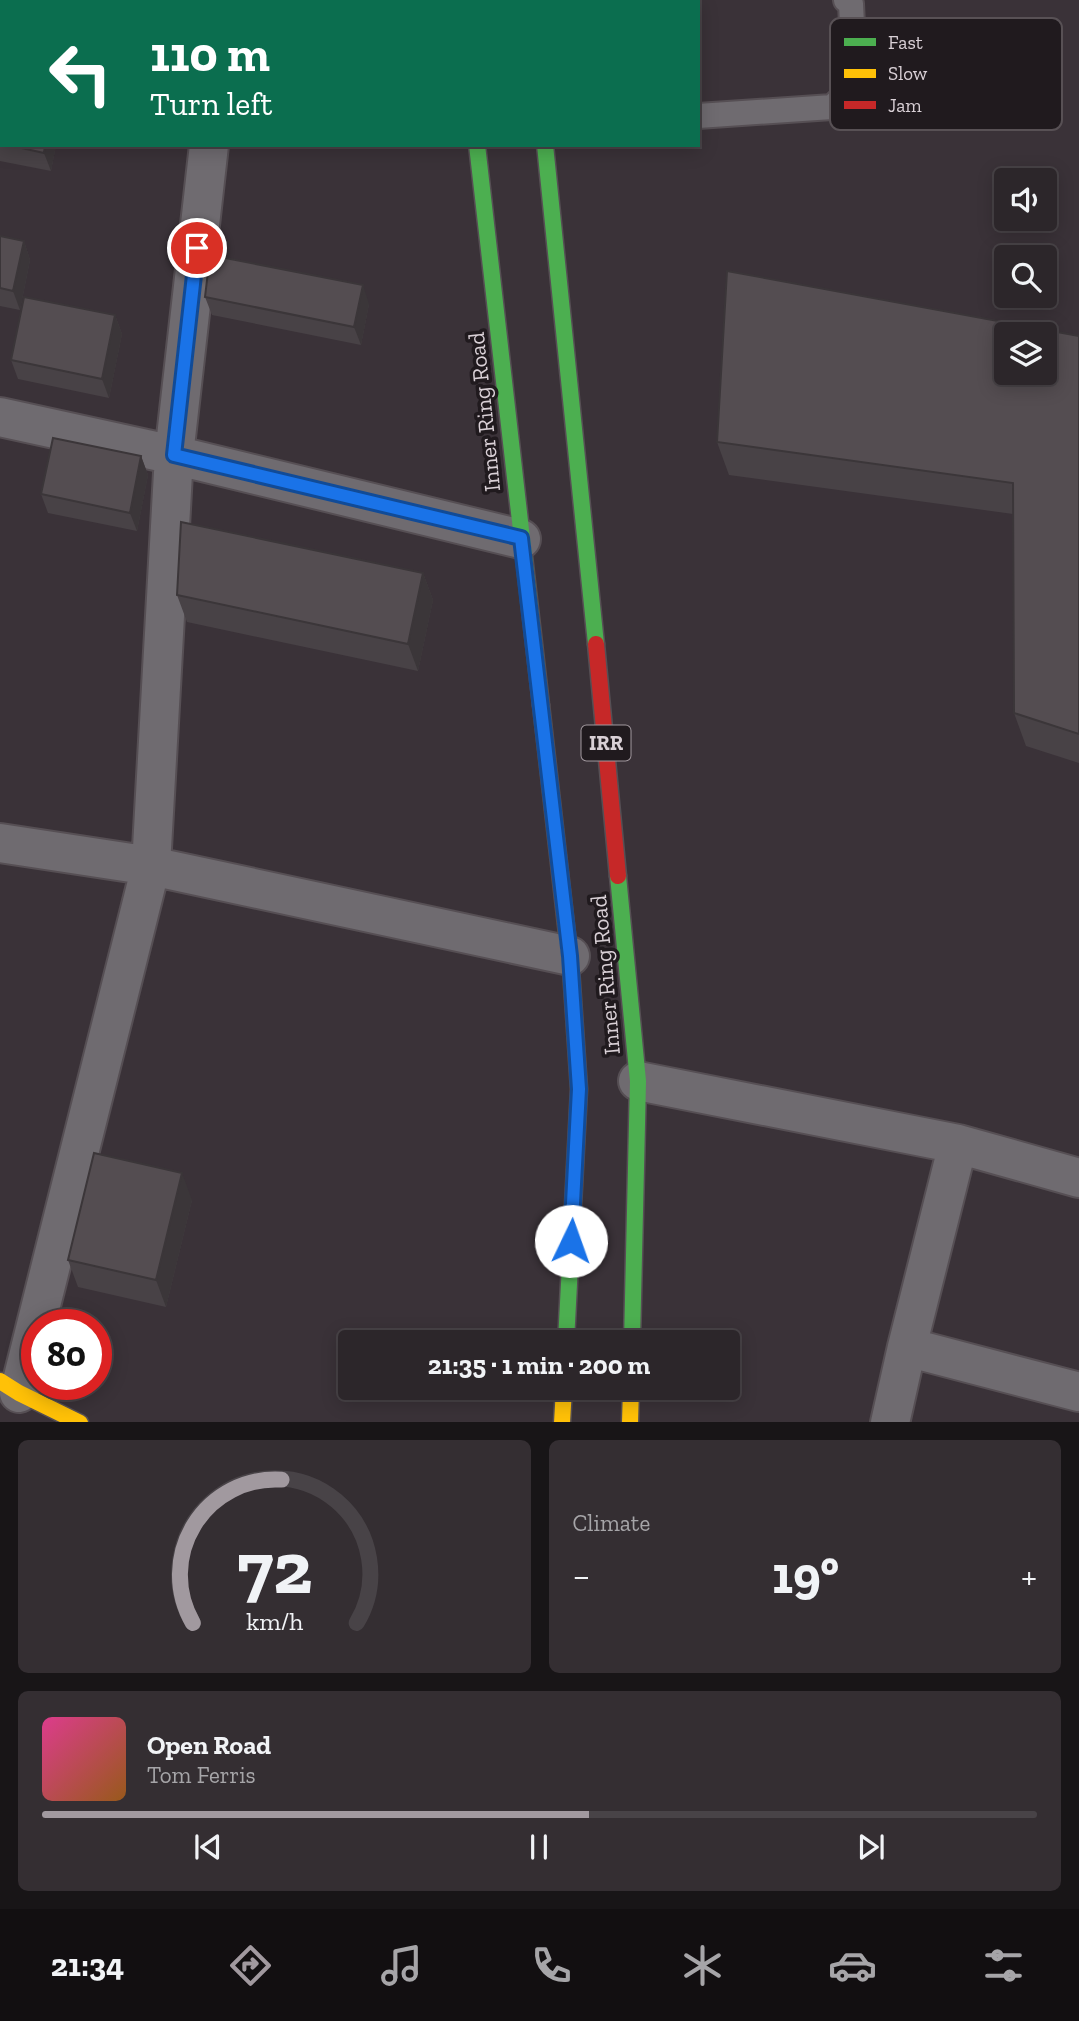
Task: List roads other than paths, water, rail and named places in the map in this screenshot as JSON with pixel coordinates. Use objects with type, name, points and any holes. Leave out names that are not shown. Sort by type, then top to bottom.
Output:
[{"type":"main road","name":"Inner Ring Road","points":[[477,147],[570,956],[579,1089],[567,1330]]},
{"type":"main road","name":"Inner Ring Road","points":[[545,147],[581,483],[638,1081],[632,1330]]},
{"type":"main road","points":[[9,1387],[78,1422]]},
{"type":"main road","points":[[562,1422],[563,1400]]},
{"type":"main road","points":[[630,1422],[631,1400]]},
{"type":"street","points":[[9,1387],[150,866],[174,455],[209,147]]},
{"type":"street","points":[[0,417],[174,455],[521,538]]},
{"type":"street","points":[[0,843],[150,866],[570,956]]},
{"type":"street","points":[[638,1081],[958,1144],[1079,1178]]},
{"type":"street","points":[[890,1422],[958,1144]]},
{"type":"street","points":[[907,1346],[1079,1392]]},
{"type":"lane","points":[[846,0],[851,4],[852,18]]},
{"type":"lane","points":[[700,116],[830,107]]}]
